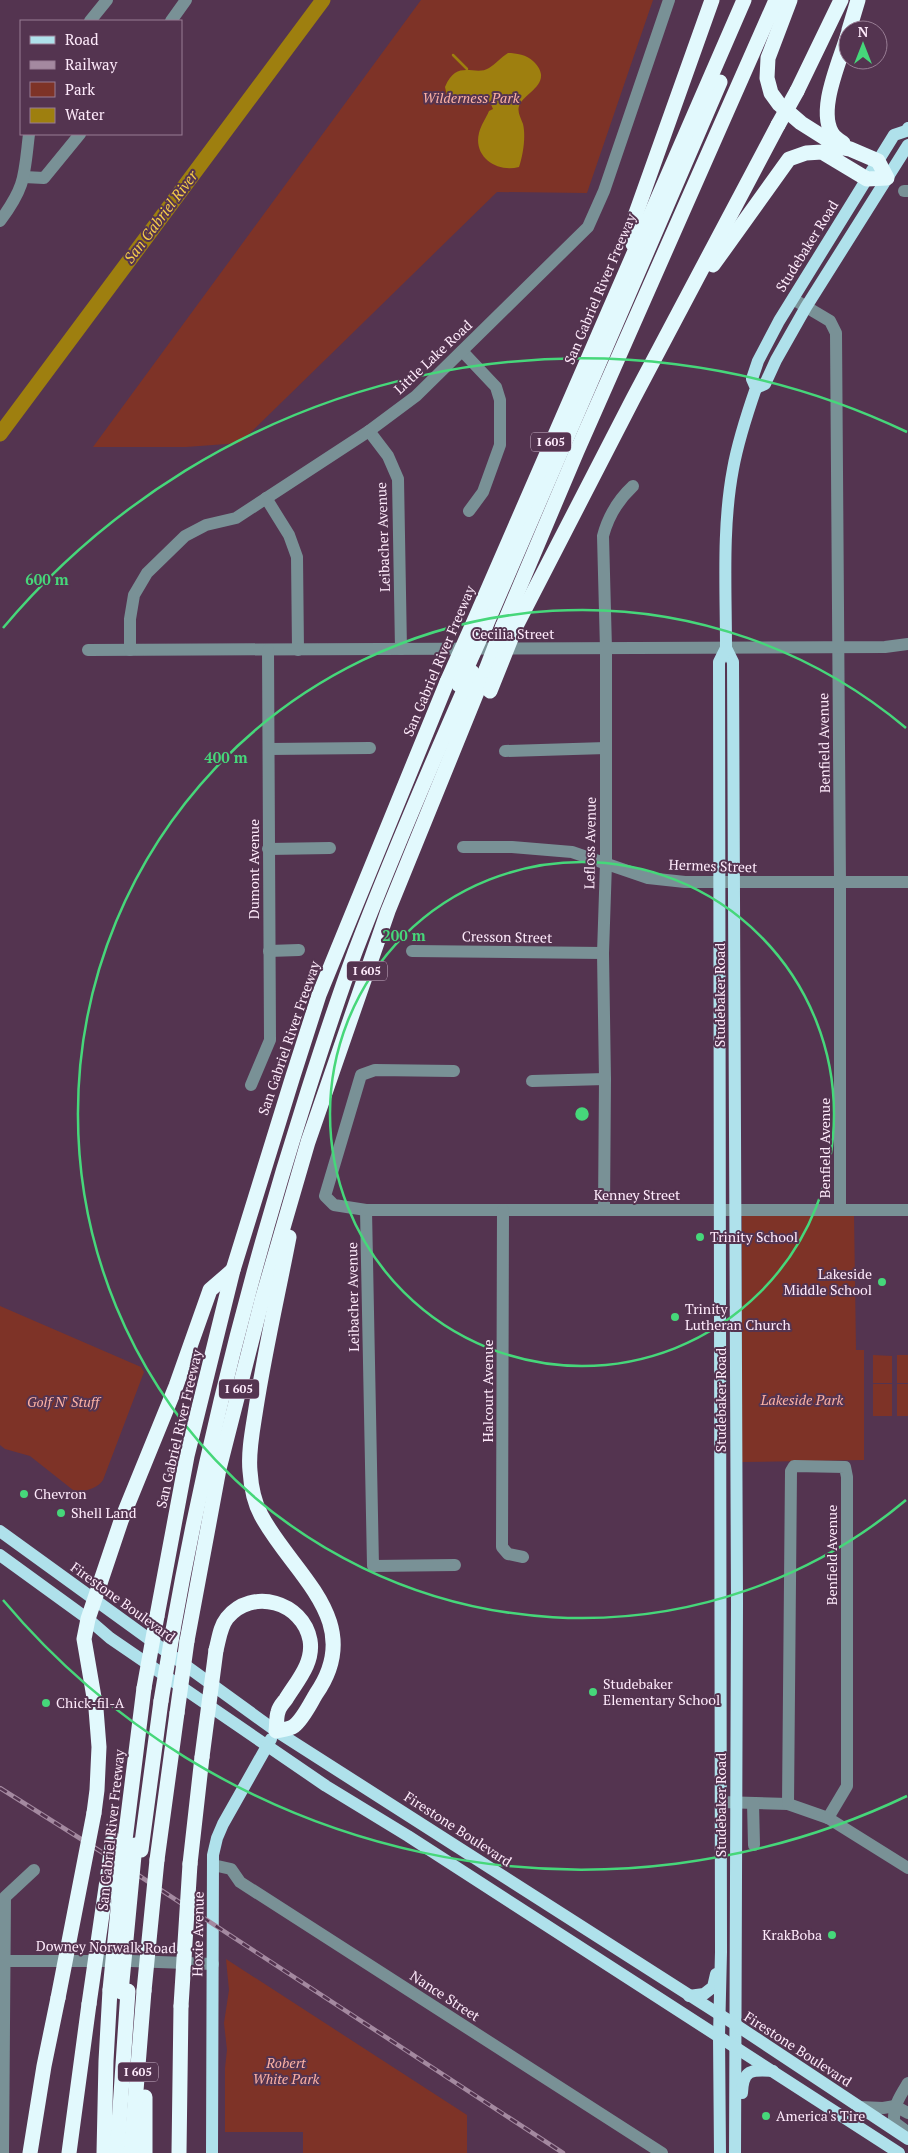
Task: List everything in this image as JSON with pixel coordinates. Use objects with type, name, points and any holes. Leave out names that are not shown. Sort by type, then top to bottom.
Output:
[{"type":"highway","points":[[631,258],[635,216],[712,0]]},
{"type":"highway","name":"San Gabriel River Freeway","points":[[131,2153],[157,1860],[187,1641],[221,1459],[262,1300],[308,1142],[388,911],[433,803],[494,626],[631,258],[744,0]]},
{"type":"highway","points":[[433,803],[490,691],[494,626],[755,0]]},
{"type":"highway","name":"San Gabriel River Freeway","points":[[104,2153],[106,2061],[120,1991],[130,1807],[154,1695],[187,1456],[233,1270],[319,995],[453,683],[494,626],[577,451],[776,0]]},
{"type":"highway","points":[[790,0],[768,58],[767,78],[771,93],[779,104],[801,123],[839,147],[850,148]]},
{"type":"highway","points":[[494,626],[671,328],[797,91],[841,0]]},
{"type":"highway","points":[[852,20],[858,0]]},
{"type":"highway","points":[[671,328],[752,209],[789,159],[806,153],[822,152],[867,179],[887,178],[878,161],[850,148],[833,135],[827,119],[831,88],[838,66]]},
{"type":"highway","points":[[165,1624],[202,1479],[243,1305],[282,1170],[323,1043],[355,952],[407,823],[479,670]]},
{"type":"highway","points":[[70,2153],[89,2004],[128,1843],[165,1624],[219,1379],[238,1302],[281,1153],[308,1069],[356,932],[453,683]]},
{"type":"highway","points":[[179,2151],[181,2006],[190,1864],[202,1757],[220,1632],[226,1619],[244,1603],[267,1601],[279,1604],[290,1609],[301,1620],[310,1641],[308,1664],[278,1711],[276,1731],[294,1726],[320,1689],[330,1665],[333,1643],[332,1625],[325,1607],[260,1514],[253,1494],[249,1470],[263,1363],[308,1142]]},
{"type":"highway","points":[[30,2153],[43,2075],[98,1790],[96,1709],[84,1638],[88,1618],[122,1521],[176,1386],[210,1290],[233,1270]]},
{"type":"highway","points":[[117,2153],[120,1991]]},
{"type":"highway","points":[[144,1991],[145,2153]]},
{"type":"main road","name":"Studebaker Road","points":[[735,2153],[737,1603],[733,662],[726,648],[726,534],[729,499],[738,446],[756,388],[752,379],[754,373],[779,321],[894,135],[907,133]]},
{"type":"main road","name":"Studebaker Road","points":[[756,388],[766,384],[776,360],[806,307],[908,145]]},
{"type":"main road","name":"Studebaker Road","points":[[720,2153],[718,2036],[720,1952],[719,662],[726,648]]},
{"type":"main road","name":"Firestone Boulevard","points":[[0,1531],[276,1731],[736,2025],[908,2139]]},
{"type":"main road","points":[[0,1555],[88,1618],[110,1638],[266,1746],[736,2046],[899,2153]]},
{"type":"main road","name":"Hoxie Avenue","points":[[212,2153],[213,1865],[217,1838],[266,1746],[276,1731]]},
{"type":"main road","points":[[720,1828],[727,1830],[730,1835],[730,1862],[736,1873]]},
{"type":"main road","points":[[471,1876],[481,1861]]},
{"type":"main road","points":[[720,1868],[726,1871],[729,1906],[731,1910],[736,1912]]},
{"type":"main road","points":[[547,1926],[558,1911]]},
{"type":"main road","points":[[581,1948],[591,1933]]},
{"type":"main road","points":[[689,1996],[704,1994],[713,1987],[716,1977],[717,1956],[720,1952]]},
{"type":"main road","points":[[735,2131],[741,2121],[742,2083],[745,2075],[756,2070],[773,2071]]},
{"type":"main road","points":[[864,2130],[869,2126],[874,2127],[904,2144],[908,2144]]},
{"type":"street","points":[[91,20],[107,0]]},
{"type":"street","name":"Little Lake Road","points":[[130,650],[130,619],[134,595],[147,573],[185,536],[206,526],[236,518],[369,431],[416,396],[588,227],[604,191],[670,0]]},
{"type":"street","points":[[171,20],[180,2]]},
{"type":"street","points":[[0,221],[18,195],[24,177],[29,135]]},
{"type":"street","points":[[24,177],[44,178],[79,135]]},
{"type":"street","name":"Benfield Avenue","points":[[792,299],[830,321],[836,333],[840,1210]]},
{"type":"street","points":[[462,351],[496,387],[500,400],[500,445],[483,492],[469,511]]},
{"type":"street","name":"Leibacher Avenue","points":[[369,431],[388,456],[398,479],[401,649]]},
{"type":"street","name":"Lefloss Avenue","points":[[604,1210],[605,1079],[602,953],[606,863],[606,649],[603,536],[606,524],[621,498],[633,486]]},
{"type":"street","points":[[266,498],[289,535],[297,557],[298,650]]},
{"type":"street","name":"Cecilia Street","points":[[88,650],[885,647],[908,644]]},
{"type":"street","name":"Dumont Avenue","points":[[251,1085],[270,1040],[268,650]]},
{"type":"street","points":[[269,749],[370,748]]},
{"type":"street","points":[[505,750],[606,748]]},
{"type":"street","name":"Hermes Street","points":[[463,847],[512,847],[572,852],[648,878],[684,882],[908,882]]},
{"type":"street","points":[[268,849],[330,848]]},
{"type":"street","points":[[269,951],[299,950]]},
{"type":"street","name":"Cresson Street","points":[[412,951],[602,953]]},
{"type":"street","points":[[366,1210],[334,1205],[325,1196],[361,1075],[375,1070],[454,1071]]},
{"type":"street","points":[[532,1081],[605,1079]]},
{"type":"street","name":"Leibacher Avenue","points":[[366,1210],[373,1566],[455,1565]]},
{"type":"street","name":"Kenney Street","points":[[366,1210],[908,1210]]},
{"type":"street","name":"Halcourt Avenue","points":[[504,1210],[502,1547],[508,1554],[523,1557]]},
{"type":"street","name":"Benfield Avenue","points":[[788,1804],[791,1471],[794,1466],[845,1467],[847,1477],[847,1786],[828,1818]]},
{"type":"street","points":[[720,1802],[788,1804],[828,1818],[908,1868]]},
{"type":"street","points":[[753,1803],[754,1845]]},
{"type":"street","name":"Nance Street","points":[[213,1865],[231,1869],[240,1882],[662,2153]]},
{"type":"street","points":[[3,2153],[2,1895],[34,1870]]},
{"type":"street","name":"Downey Norwalk Road","points":[[2,1961],[131,1961],[212,1964]]},
{"type":"street","points":[[908,2083],[895,2106],[894,2122],[908,2132]]},
{"type":"street","points":[[859,2107],[883,2108],[895,2106],[908,2113]]},
{"type":"green space","name":"Wilderness Park","points":[[421,0],[653,0],[587,193],[497,192],[240,443],[186,447],[93,447]]},
{"type":"green space","name":"Lakeside Park","points":[[742,1214],[854,1214],[856,1350],[864,1350],[864,1460],[742,1462]]},
{"type":"green space","name":"Golf N' Stuff","points":[[0,1306],[141,1367],[144,1372],[103,1480],[94,1488],[81,1491],[73,1490],[30,1456],[5,1449],[0,1445]]},
{"type":"green space","points":[[873,1355],[892,1356],[892,1383],[873,1383]]},
{"type":"green space","points":[[897,1355],[908,1355],[908,1383],[897,1383]]},
{"type":"green space","points":[[873,1384],[892,1384],[892,1416],[873,1416]]},
{"type":"green space","points":[[897,1384],[908,1384],[908,1416],[897,1416]]},
{"type":"green space","name":"Robert White Park","points":[[226,1959],[467,2115],[467,2153],[303,2153],[303,2132],[225,2132],[225,2068],[227,2050],[224,2023],[229,1990]]},
{"type":"water","points":[[508,53],[514,53],[531,59],[541,75],[536,87],[519,106],[524,129],[524,146],[519,167],[503,168],[488,161],[483,156],[478,142],[480,130],[489,111],[493,109],[490,102],[457,102],[447,96],[445,87],[455,73],[466,70],[484,70]]},
{"type":"waterway","name":"San Gabriel River","points":[[0,434],[323,0]]},
{"type":"waterway","points":[[453,55],[467,69]]},
{"type":"railway","points":[[0,1788],[138,1875],[563,2153]]},
{"type":"place","name":"Trinity School","points":[[700,1237]]},
{"type":"place","name":"Lakeside Middle School","points":[[882,1282]]},
{"type":"place","name":"Trinity Lutheran Church","points":[[675,1317]]},
{"type":"place","name":"Chevron","points":[[24,1494]]},
{"type":"place","name":"Shell Land","points":[[61,1513]]},
{"type":"place","name":"Studebaker Elementary School","points":[[593,1692]]},
{"type":"place","name":"Chick-fil-A","points":[[46,1703]]},
{"type":"place","name":"KrakBoba","points":[[832,1935]]},
{"type":"place","name":"America's Tire","points":[[766,2116]]}]
